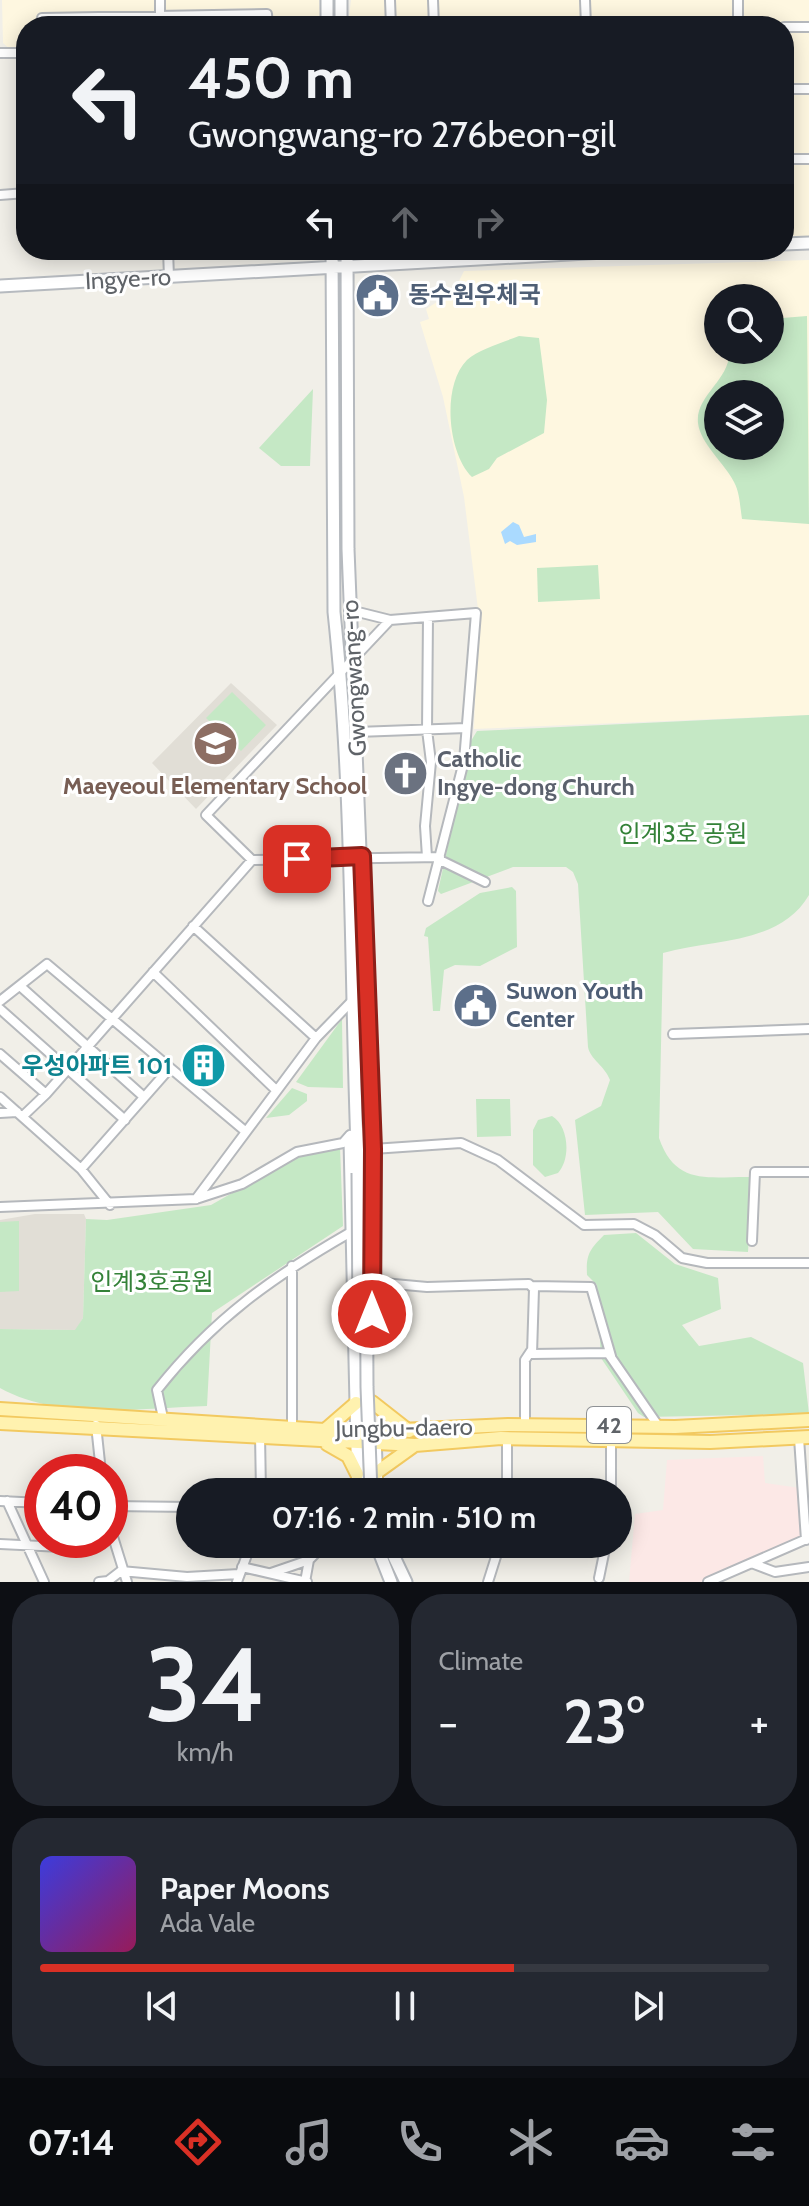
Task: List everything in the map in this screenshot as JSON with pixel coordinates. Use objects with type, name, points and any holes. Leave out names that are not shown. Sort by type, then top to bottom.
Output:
[{"type":"main road","points":[[372,1402],[409,1431]]},
{"type":"main road","points":[[356,1403],[322,1434],[348,1456],[357,1474]]},
{"type":"main road","name":"Jungbu-daero","points":[[0,1409],[96,1423],[163,1418],[292,1427],[322,1434]]},
{"type":"main road","name":"Jungbu-daero","points":[[0,1423],[96,1423],[260,1434],[375,1437],[409,1431],[525,1425],[659,1427],[809,1420]]},
{"type":"main road","name":"Jungbu-daero","points":[[375,1437],[415,1445],[507,1438],[750,1442],[804,1438]]},
{"type":"main road","points":[[376,1473],[415,1445]]},
{"type":"street","points":[[160,0],[160,16],[267,16]]},
{"type":"street","points":[[168,260],[169,277]]},
{"type":"street","points":[[332,260],[333,551],[341,671],[354,1000],[355,1112],[362,1172],[367,1387],[373,1478]]},
{"type":"street","name":"Gwongwang-ro","points":[[347,260],[350,610],[373,1149],[372,1402],[375,1478]]},
{"type":"street","name":"Ingye-ro","points":[[0,286],[332,267],[403,260]]},
{"type":"street","points":[[350,610],[390,620],[476,613],[472,696],[456,800],[428,901]]},
{"type":"street","points":[[427,857],[425,826],[431,762],[427,730],[428,617]]},
{"type":"street","points":[[390,620],[384,631],[354,657],[206,815],[252,860],[427,857],[440,859],[485,882]]},
{"type":"street","points":[[357,732],[466,728]]},
{"type":"street","points":[[0,1113],[20,1114],[46,1094],[252,860]]},
{"type":"street","points":[[193,926],[316,1038]]},
{"type":"street","points":[[0,1001],[47,964],[245,1131]]},
{"type":"street","points":[[153,972],[276,1090]]},
{"type":"street","points":[[20,986],[144,1097]]},
{"type":"street","points":[[196,1199],[316,1038],[354,1000]]},
{"type":"street","points":[[0,1009],[125,1120]]},
{"type":"street","points":[[673,1034],[809,1029]]},
{"type":"street","points":[[0,1054],[46,1094]]},
{"type":"street","points":[[81,1169],[170,1068]]},
{"type":"street","points":[[0,1097],[81,1169],[110,1205]]},
{"type":"street","name":"Gwongwang-ro","points":[[362,1172],[369,1106]]},
{"type":"street","points":[[355,1112],[350,1135],[358,1478]]},
{"type":"street","points":[[0,1207],[110,1205],[196,1199],[242,1184],[297,1152],[343,1143],[350,1135]]},
{"type":"street","points":[[373,1149],[461,1143],[498,1160],[584,1225],[634,1224],[655,1235],[682,1258],[707,1263],[809,1263]]},
{"type":"street","points":[[361,1478],[362,1172]]},
{"type":"street","points":[[752,1241],[755,1172],[809,1172]]},
{"type":"street","points":[[163,1418],[156,1393],[169,1374],[229,1313],[292,1266],[351,1232]]},
{"type":"street","points":[[292,1266],[292,1427]]},
{"type":"street","points":[[372,1282],[427,1287],[591,1287],[611,1356],[659,1427]]},
{"type":"street","points":[[525,1425],[525,1360],[531,1351],[535,1318],[532,1286]]},
{"type":"street","points":[[531,1351],[534,1354],[611,1356]]},
{"type":"street","points":[[96,1423],[99,1454]]},
{"type":"street","points":[[260,1434],[261,1478]]},
{"type":"street","points":[[507,1438],[507,1478]]},
{"type":"street","name":"Jungbu-daero","points":[[804,1438],[808,1539]]},
{"type":"street","points":[[611,1441],[611,1478]]},
{"type":"street","points":[[3,1501],[24,1502]]},
{"type":"street","points":[[3,1501],[24,1541]]},
{"type":"street","points":[[128,1506],[176,1507]]},
{"type":"street","points":[[708,1582],[808,1539]]},
{"type":"street","points":[[0,1544],[24,1545]]},
{"type":"street","points":[[32,1558],[44,1582]]},
{"type":"street","points":[[118,1558],[127,1582]]},
{"type":"street","points":[[377,1558],[384,1582]]},
{"type":"street","points":[[380,1558],[391,1582]]},
{"type":"street","points":[[391,1558],[400,1582]]},
{"type":"street","points":[[393,1558],[406,1582]]},
{"type":"street","points":[[488,1582],[496,1558]]},
{"type":"street","points":[[599,1578],[603,1558]]},
{"type":"street","points":[[269,1573],[281,1579],[303,1581],[309,1560]]},
{"type":"street","points":[[99,1582],[108,1582],[121,1571],[187,1577],[269,1573],[309,1560]]},
{"type":"street","points":[[753,1564],[775,1572],[809,1567]]},
{"type":"shaded area","points":[[2,0],[319,0],[320,16],[16,16],[16,50],[11,50],[3,43]]},
{"type":"shaded area","points":[[351,0],[809,0],[809,236],[794,237],[794,16],[349,16]]},
{"type":"shaded area","points":[[809,260],[809,715],[474,729],[478,609],[464,497],[443,397],[420,322],[429,319],[426,309],[454,291],[464,271]]},
{"type":"shaded area","name":"Maeyeoul Elementary School","points":[[231,683],[277,725],[196,809],[152,763]]},
{"type":"shaded area","points":[[35,1214],[84,1214],[86,1219],[83,1318],[76,1330],[0,1329],[0,1220]]},
{"type":"shaded area","points":[[763,1456],[765,1483],[800,1488],[804,1539],[704,1582],[629,1582],[635,1514],[663,1510],[667,1460]]},
{"type":"green space","points":[[807,316],[809,524],[742,519],[736,486],[719,460],[784,460],[784,380],[718,380],[727,364],[784,364],[784,318]]},
{"type":"green space","points":[[519,336],[539,338],[547,400],[544,433],[497,458],[489,469],[472,477],[457,453],[453,437],[453,386],[459,372],[472,356]]},
{"type":"green space","points":[[313,389],[310,466],[281,466],[259,448]]},
{"type":"green space","points":[[704,401],[704,440],[698,423]]},
{"type":"green space","points":[[598,565],[600,599],[538,602],[537,568]]},
{"type":"green space","points":[[232,692],[266,725],[241,751],[206,718]]},
{"type":"green space","name":"인계3호 공원","points":[[809,715],[809,895],[796,911],[763,932],[663,953],[659,1138],[666,1154],[685,1172],[708,1177],[753,1177],[748,1252],[693,1249],[658,1212],[585,1215],[575,1120],[601,1106],[610,1080],[588,1047],[578,884],[573,872],[566,867],[513,867],[441,894],[438,891],[471,741],[477,731]]},
{"type":"green space","points":[[512,887],[516,891],[517,947],[480,966],[455,965],[444,970],[440,1011],[433,1011],[428,937],[424,936],[426,928],[480,893]]},
{"type":"green space","points":[[342,1019],[343,1088],[308,1087],[296,1082]]},
{"type":"green space","points":[[292,1088],[307,1094],[307,1101],[289,1115],[266,1118]]},
{"type":"green space","points":[[476,1099],[510,1099],[511,1136],[477,1137]]},
{"type":"green space","points":[[552,1116],[565,1135],[565,1160],[558,1173],[545,1177],[533,1165],[533,1130],[538,1120]]},
{"type":"green space","name":"인계3호공원","points":[[340,1147],[343,1226],[212,1313],[207,1406],[74,1409],[23,1398],[0,1388],[0,1329],[75,1330],[83,1318],[86,1219],[107,1220],[211,1205],[303,1153]]},
{"type":"green space","points":[[19,1221],[19,1291],[0,1292],[0,1222]]},
{"type":"green space","points":[[636,1233],[675,1264],[718,1278],[721,1309],[682,1325],[699,1346],[751,1337],[803,1363],[809,1414],[644,1417],[638,1413],[601,1358],[597,1285],[587,1275],[590,1253],[604,1235]]},
{"type":"water","points":[[513,522],[519,525],[524,537],[536,534],[536,542],[517,545],[510,541],[505,544],[501,532]]},
{"type":"place","name":"동수원우체국","points":[[377,295]]},
{"type":"place","name":"Maeyeoul Elementary School","points":[[215,744]]},
{"type":"place","name":"Catholic Ingye-dong Church","points":[[406,773]]},
{"type":"place","name":"Suwon Youth Center","points":[[475,1005]]},
{"type":"place","name":"우성아파트 101","points":[[203,1066]]},
{"type":"route","points":[[297,859],[362,856],[373,1149],[372,1314]]}]
